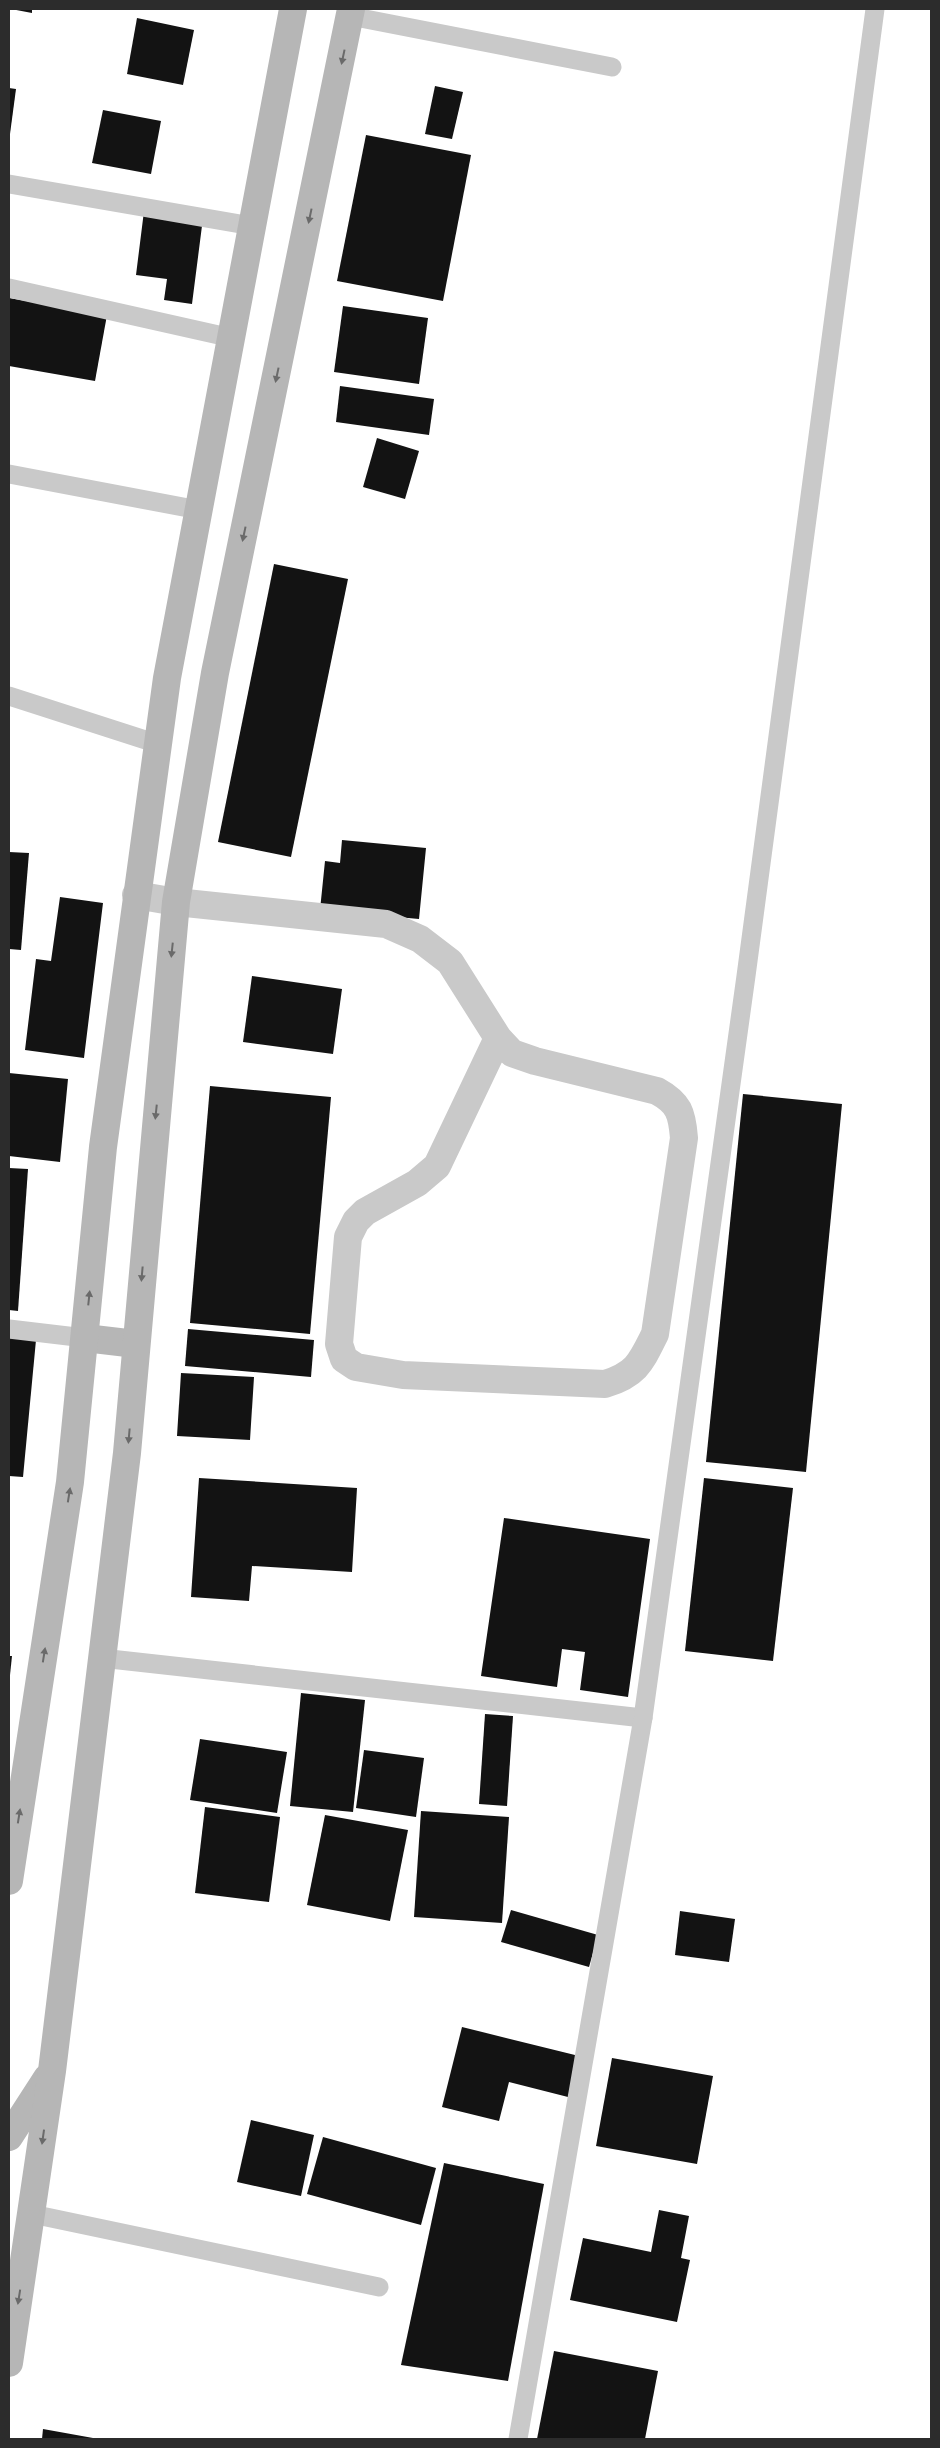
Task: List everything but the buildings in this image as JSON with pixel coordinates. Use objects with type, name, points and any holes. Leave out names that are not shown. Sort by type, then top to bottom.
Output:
[{"type":"main road","points":[[9,1881],[70,1482],[103,1147],[167,678],[293,9]]},
{"type":"main road","points":[[9,2363],[52,2071],[127,1453],[176,902],[215,673],[350,12]]},
{"type":"main road","points":[[85,1338],[136,1344]]},
{"type":"main road","points":[[9,2137],[52,2071]]},
{"type":"street","points":[[136,895],[176,902],[386,924],[420,939],[450,962],[498,1038],[512,1053],[535,1061],[657,1091],[673,1100],[682,1120],[684,1138],[655,1334],[641,1361],[624,1378],[605,1384],[403,1375],[356,1367],[344,1358],[341,1352],[339,1344],[348,1237],[356,1221],[365,1212],[417,1183],[437,1166],[498,1038]]},
{"type":"lane","points":[[518,2439],[643,1718],[746,976],[875,9]]},
{"type":"lane","points":[[350,12],[612,67]]},
{"type":"lane","points":[[9,184],[252,226]]},
{"type":"lane","points":[[9,288],[232,338]]},
{"type":"lane","points":[[9,474],[200,510]]},
{"type":"lane","points":[[9,696],[158,744]]},
{"type":"lane","points":[[9,1329],[85,1338]]},
{"type":"lane","points":[[102,1658],[643,1718]]},
{"type":"lane","points":[[32,2214],[379,2287]]}]
